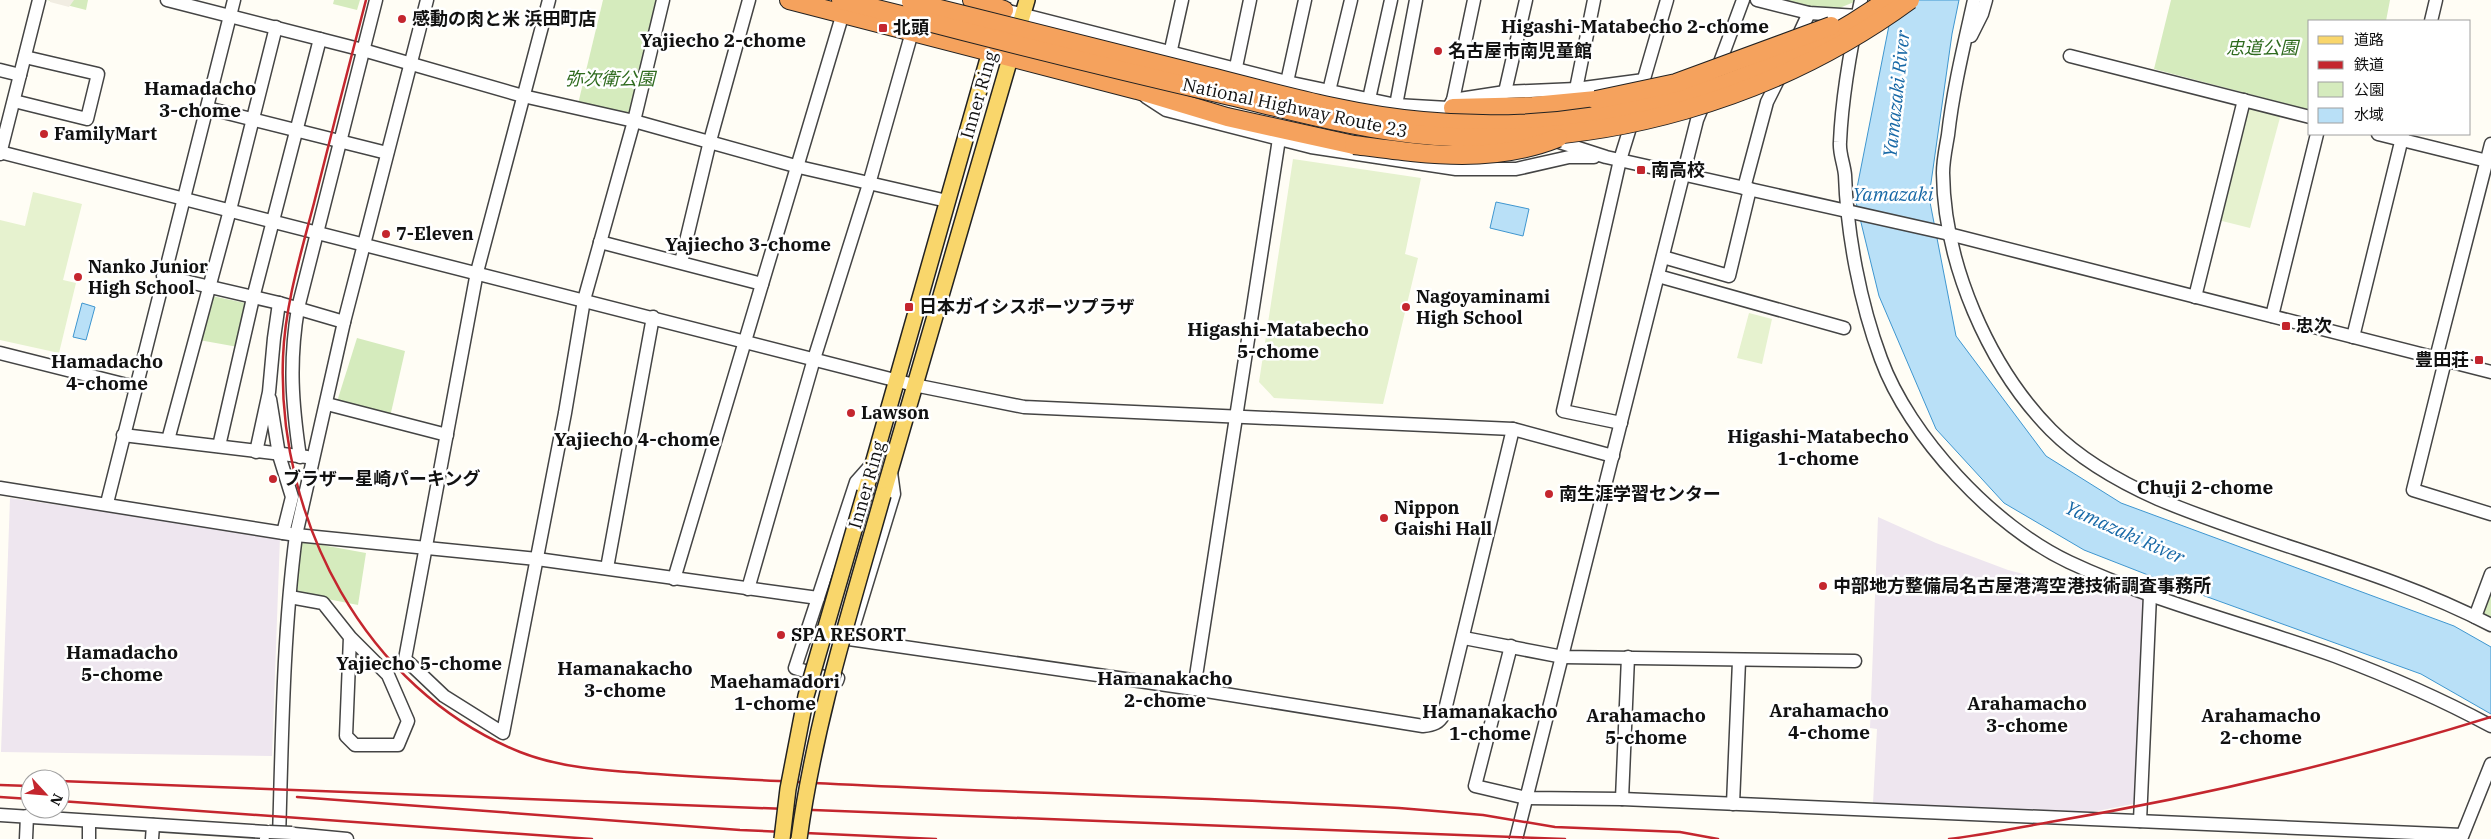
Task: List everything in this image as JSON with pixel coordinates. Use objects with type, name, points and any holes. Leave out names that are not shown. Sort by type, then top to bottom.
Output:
[{"type":"highway","points":[[789,0],[842,6],[912,32],[1137,90],[1227,116],[1354,145],[1455,157],[1533,148],[1572,132]]},
{"type":"highway","name":"National Highway Route 23","points":[[905,0],[1332,107],[1423,121],[1492,125],[1603,116],[1678,98],[1746,76],[1801,52],[1860,11],[1887,0]]},
{"type":"highway","points":[[972,0],[1006,5]]},
{"type":"highway","name":"National Highway Route 23","points":[[842,6],[1364,126],[1436,136],[1504,137],[1572,132],[1615,126],[1696,108],[1767,81],[1821,56],[1910,0]]},
{"type":"highway","points":[[1452,105],[1533,106],[1596,100],[1676,83],[1815,31],[1860,11]]},
{"type":"main road","name":"Inner Ring","points":[[799,839],[805,794],[824,703],[914,385],[1027,0]]},
{"type":"main road","name":"Inner Ring","points":[[782,839],[806,696],[989,51],[1006,5]]},
{"type":"street","points":[[39,0],[0,153],[364,243],[914,385],[1024,408],[1513,429],[1613,456]]},
{"type":"street","points":[[167,0],[363,50],[523,96],[634,121],[798,167],[947,201]]},
{"type":"street","points":[[107,504],[234,0]]},
{"type":"street","points":[[300,457],[292,404],[292,344],[298,308],[316,232],[376,0]]},
{"type":"street","points":[[270,835],[282,736],[290,597],[296,535],[344,322],[427,0]]},
{"type":"street","points":[[549,0],[476,272],[405,659],[444,696],[502,733],[537,559],[584,300],[634,121],[663,0]]},
{"type":"street","points":[[681,262],[710,142],[749,0]]},
{"type":"street","points":[[1170,54],[1182,0]]},
{"type":"street","points":[[1236,68],[1250,0]]},
{"type":"street","points":[[1287,82],[1305,0]]},
{"type":"street","points":[[1329,91],[1351,0]]},
{"type":"street","points":[[1369,99],[1391,0]]},
{"type":"street","points":[[1396,105],[1416,0]]},
{"type":"street","points":[[1452,105],[1474,0]]},
{"type":"street","points":[[1505,92],[1526,0]]},
{"type":"street","points":[[1576,89],[1594,0]]},
{"type":"street","points":[[1621,423],[1564,411],[1620,160],[1667,0]]},
{"type":"street","points":[[1516,839],[1564,657],[1699,114],[1744,0]]},
{"type":"street","points":[[1757,0],[1809,13],[1860,11],[1849,63],[1839,145],[1844,166],[1856,270],[1881,360],[1908,413],[1945,462],[1996,514],[2027,538],[2067,561],[2150,595],[2333,656],[2433,697],[2491,726]]},
{"type":"street","points":[[1974,0],[1950,114],[1943,172],[1947,235],[1968,298],[1992,349],[2027,402],[2052,431],[2085,457],[2126,484],[2159,499],[2264,539],[2398,584],[2491,625]]},
{"type":"street","points":[[1963,52],[1982,14],[1986,0]]},
{"type":"street","points":[[2431,20],[2436,0]]},
{"type":"street","points":[[1006,5],[1022,16],[1170,54],[1236,68],[1287,82],[1396,105],[1452,105],[1505,92],[1576,89],[1644,80]]},
{"type":"street","points":[[674,579],[744,341],[798,167],[842,6]]},
{"type":"street","points":[[1664,257],[1729,276],[1747,188],[1768,102],[1809,13]]},
{"type":"street","points":[[168,440],[230,210],[276,27]]},
{"type":"street","points":[[748,590],[814,359],[869,184],[912,32]]},
{"type":"street","points":[[219,446],[253,298],[320,39]]},
{"type":"street","points":[[14,101],[87,119],[98,74],[25,56]]},
{"type":"street","points":[[2070,56],[2308,116]]},
{"type":"street","points":[[0,70],[20,75]]},
{"type":"street","points":[[1137,90],[1166,110],[1279,139],[1312,147],[1456,169],[1516,169],[1569,157],[1606,157]]},
{"type":"street","points":[[2195,297],[2244,100]]},
{"type":"street","points":[[1452,105],[1606,157],[1684,173],[1947,235],[2491,372]]},
{"type":"street","points":[[207,108],[387,153]]},
{"type":"street","points":[[2272,316],[2317,135]]},
{"type":"street","points":[[2386,135],[2402,137],[2489,162]]},
{"type":"street","points":[[2353,337],[2402,137]]},
{"type":"street","points":[[1194,690],[1279,139]]},
{"type":"street","points":[[2491,144],[2489,162],[2441,359],[2413,490],[2491,514]]},
{"type":"street","points":[[600,242],[762,284]]},
{"type":"street","points":[[163,276],[279,303],[344,322]]},
{"type":"street","points":[[1658,276],[1844,328]]},
{"type":"street","points":[[256,452],[269,392],[279,303]]},
{"type":"street","points":[[607,568],[653,318]]},
{"type":"street","points":[[0,353],[135,387]]},
{"type":"street","points":[[269,392],[279,455],[292,497],[283,533]]},
{"type":"street","points":[[326,404],[447,435]]},
{"type":"street","points":[[849,639],[1423,726],[1433,725],[1440,722],[1444,714],[1464,638],[1513,429]]},
{"type":"street","points":[[123,435],[314,458]]},
{"type":"street","points":[[872,464],[856,482],[795,668],[837,681],[894,494],[891,469]]},
{"type":"street","points":[[0,488],[296,535],[537,559],[748,590],[818,598]]},
{"type":"street","points":[[2475,617],[2491,574]]},
{"type":"street","points":[[2140,821],[2150,595]]},
{"type":"street","points":[[290,597],[322,603],[350,638],[388,675],[408,721],[398,745],[355,745],[346,736],[350,638]]},
{"type":"street","points":[[1464,638],[1564,657],[1855,661]]},
{"type":"street","points":[[1511,646],[1474,786],[1526,798],[1622,799],[2462,837],[2491,764]]},
{"type":"street","points":[[1622,799],[1628,657]]},
{"type":"street","points":[[1734,804],[1739,660]]},
{"type":"street","points":[[0,815],[20,816]]},
{"type":"street","points":[[26,839],[28,819]]},
{"type":"street","points":[[70,819],[153,825],[210,834],[293,835],[347,839]]},
{"type":"street","points":[[89,820],[89,839]]},
{"type":"street","points":[[152,839],[153,825]]},
{"type":"shaded area","points":[[50,0],[74,0],[69,7],[50,2]]},
{"type":"shaded area","points":[[10,498],[280,537],[272,756],[1,752]]},
{"type":"shaded area","points":[[1878,517],[1936,543],[2008,570],[2066,585],[2144,596],[2138,803],[2082,814],[1873,803],[1877,729],[1870,728]]},
{"type":"green space","points":[[47,0],[88,0],[86,10]]},
{"type":"green space","points":[[334,0],[360,0],[357,10],[333,4]]},
{"type":"green space","name":"弥次衛公園","points":[[603,0],[656,0],[628,116],[578,104]]},
{"type":"green space","points":[[1777,0],[1855,0],[1830,12]]},
{"type":"green space","name":"忠道公園","points":[[2171,0],[2390,0],[2386,20],[2308,20],[2308,109],[2154,69]]},
{"type":"green space","points":[[2246,105],[2281,114],[2250,228],[2218,220]]},
{"type":"green space","points":[[1293,159],[1421,178],[1405,254],[1418,258],[1383,404],[1274,398],[1259,382]]},
{"type":"green space","points":[[33,192],[82,204],[63,280],[76,283],[59,353],[0,340],[0,220],[25,226]]},
{"type":"green space","points":[[212,296],[250,304],[238,347],[199,340]]},
{"type":"green space","points":[[1749,313],[1772,319],[1762,364],[1737,358]]},
{"type":"green space","points":[[357,338],[405,351],[390,417],[336,405]]},
{"type":"green space","points":[[300,541],[366,553],[358,605],[297,593]]},
{"type":"green space","points":[[2491,574],[2491,625],[2475,617]]},
{"type":"water","name":"Yamazaki","points":[[1894,0],[1959,0],[1952,34],[1929,197],[1956,336],[2046,456],[2121,503],[2454,626],[2491,647],[2491,714],[2421,674],[2166,582],[2084,550],[2004,503],[1936,429],[1879,296],[1855,198]]},
{"type":"water","points":[[1496,202],[1529,209],[1523,236],[1490,228]]},
{"type":"water","points":[[82,303],[95,307],[86,340],[73,337]]},
{"type":"railway","points":[[366,0],[290,299],[283,357],[285,418],[296,478],[314,537],[341,592],[375,642],[416,686],[465,724],[536,758],[570,766],[605,770],[857,785],[1399,808],[1483,815],[1555,827],[1680,832],[1718,839]]},
{"type":"railway","points":[[1949,839],[2106,812],[2217,790],[2382,749],[2491,717]]},
{"type":"railway","points":[[70,781],[1565,839]]},
{"type":"railway","points":[[0,785],[20,786]]},
{"type":"railway","points":[[0,797],[20,798]]},
{"type":"railway","points":[[297,797],[740,830],[936,839]]},
{"type":"railway","points":[[70,802],[592,839]]},
{"type":"place","name":"感動の肉と米 浜田町店","points":[[402,19]]},
{"type":"place","name":"北頭","points":[[883,28]]},
{"type":"place","name":"名古屋市南児童館","points":[[1438,51]]},
{"type":"place","name":"FamilyMart","points":[[44,134]]},
{"type":"place","name":"南高校","points":[[1641,170]]},
{"type":"place","name":"7-Eleven","points":[[386,234]]},
{"type":"place","name":"Nanko Junior High School","points":[[78,277]]},
{"type":"place","name":"日本ガイシスポーツプラザ","points":[[909,307]]},
{"type":"place","name":"Nagoyaminami High School","points":[[1406,307]]},
{"type":"place","name":"忠次","points":[[2286,326]]},
{"type":"place","name":"豊田荘","points":[[2479,360]]},
{"type":"place","name":"Lawson","points":[[851,413]]},
{"type":"place","name":"ブラザー星崎パーキング","points":[[273,479]]},
{"type":"place","name":"南生涯学習センター","points":[[1549,494]]},
{"type":"place","name":"Nippon Gaishi Hall","points":[[1384,518]]},
{"type":"place","name":"中部地方整備局名古屋港湾空港技術調査事務所","points":[[1823,586]]},
{"type":"place","name":"SPA RESORT","points":[[781,635]]},
{"type":"district","name":"Higashi-Matabecho 2-chome","points":[[1635,26]]},
{"type":"district","name":"Yajiecho 2-chome","points":[[723,40]]},
{"type":"district","name":"Hamadacho 3-chome","points":[[200,99]]},
{"type":"district","name":"Yajiecho 3-chome","points":[[748,244]]},
{"type":"district","name":"Higashi-Matabecho 5-chome","points":[[1278,340]]},
{"type":"district","name":"Hamadacho 4-chome","points":[[107,372]]},
{"type":"district","name":"Yajiecho 4-chome","points":[[637,439]]},
{"type":"district","name":"Higashi-Matabecho 1-chome","points":[[1818,447]]},
{"type":"district","name":"Chuji 2-chome","points":[[2205,487]]},
{"type":"district","name":"Hamadacho 5-chome","points":[[122,663]]},
{"type":"district","name":"Yajiecho 5-chome","points":[[419,663]]},
{"type":"district","name":"Hamanakacho 3-chome","points":[[625,679]]},
{"type":"district","name":"Hamanakacho 2-chome","points":[[1165,689]]},
{"type":"district","name":"Maehamadori 1-chome","points":[[775,692]]},
{"type":"district","name":"Arahamacho 3-chome","points":[[2027,714]]},
{"type":"district","name":"Arahamacho 4-chome","points":[[1829,721]]},
{"type":"district","name":"Hamanakacho 1-chome","points":[[1490,722]]},
{"type":"district","name":"Arahamacho 5-chome","points":[[1646,726]]},
{"type":"district","name":"Arahamacho 2-chome","points":[[2261,726]]},
{"type":"water label","name":"Yamazaki River","points":[[1896,94]]},
{"type":"water label","name":"Yamazaki River","points":[[2125,532]]}]
